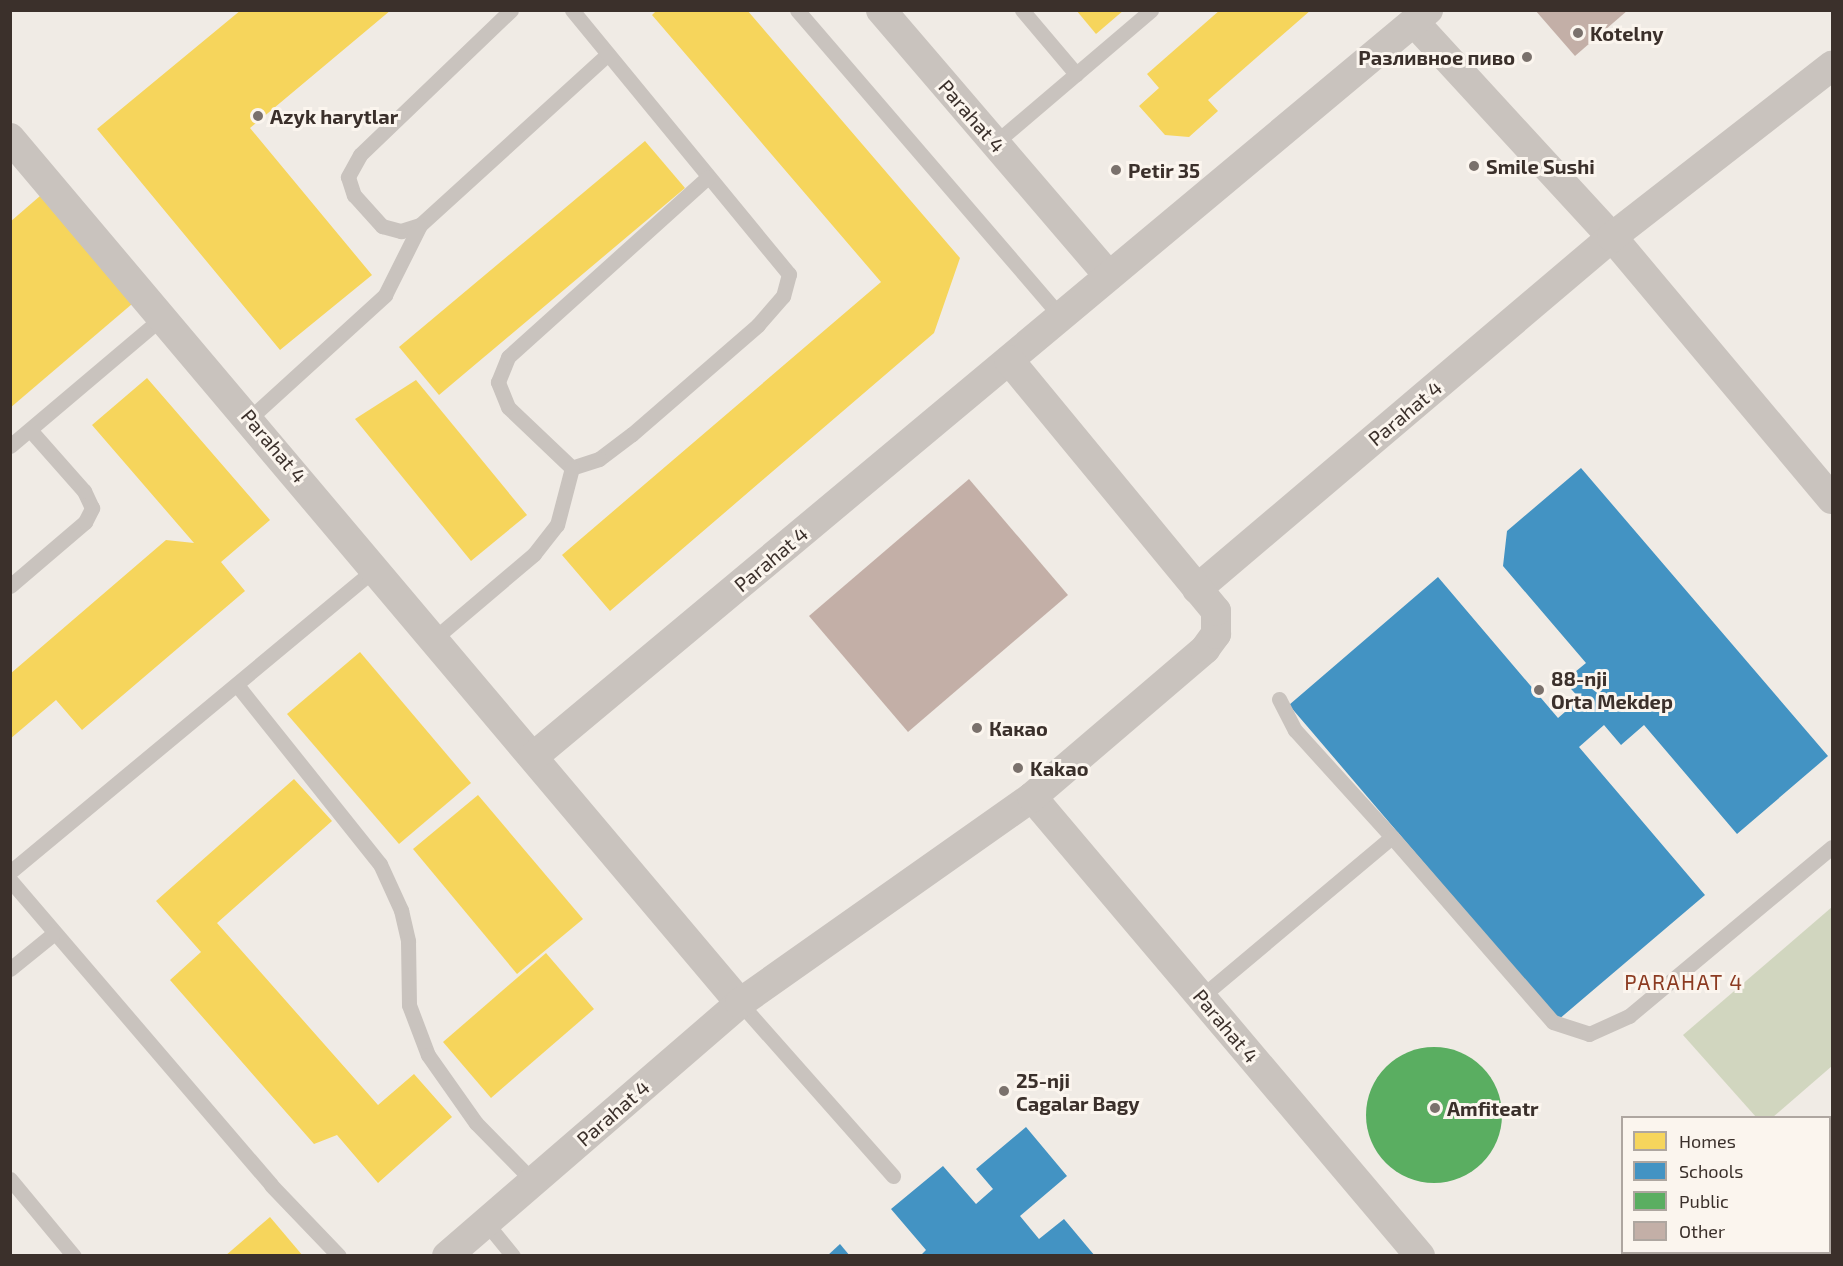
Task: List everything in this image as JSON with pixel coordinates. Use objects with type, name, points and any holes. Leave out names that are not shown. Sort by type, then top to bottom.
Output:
[{"type":"street","name":"Parahat 4","points":[[881,10],[1109,276]]},
{"type":"street","name":"Parahat 4","points":[[533,758],[1421,16],[1612,237],[1833,499]]},
{"type":"street","name":"Parahat 4","points":[[1197,589],[1612,237],[1833,66]]},
{"type":"street","name":"Parahat 4","points":[[10,138],[377,567],[533,758],[740,1003]]},
{"type":"street","name":"Parahat 4","points":[[447,1256],[487,1224],[740,1003],[1032,796],[1206,649],[1219,621],[1197,589],[1009,360]]},
{"type":"street","name":"Parahat 4","points":[[1032,796],[1420,1256]]},
{"type":"lane","points":[[420,225],[401,231],[382,226],[354,195],[348,177],[360,155],[511,10]]},
{"type":"lane","points":[[572,10],[789,274],[783,296],[632,434],[599,459],[572,468]]},
{"type":"lane","points":[[797,10],[1060,317]]},
{"type":"lane","points":[[1022,10],[1076,74]]},
{"type":"lane","points":[[995,143],[1151,10]]},
{"type":"lane","points":[[250,418],[385,295],[420,225],[608,54]]},
{"type":"lane","points":[[572,468],[508,407],[498,382],[508,357],[708,177]]},
{"type":"lane","points":[[10,446],[164,316]]},
{"type":"lane","points":[[10,586],[85,522],[92,508],[84,491],[30,430]]},
{"type":"lane","points":[[435,638],[540,547],[557,525],[572,468]]},
{"type":"lane","points":[[10,872],[377,567]]},
{"type":"lane","points":[[237,685],[380,864],[401,910],[408,941],[409,1005],[428,1055],[476,1123],[534,1182]]},
{"type":"lane","points":[[1279,699],[1295,730],[1392,837],[1553,1022],[1589,1034],[1629,1016],[1833,847]]},
{"type":"lane","points":[[1202,997],[1392,837]]},
{"type":"lane","points":[[10,880],[53,934],[339,1256]]},
{"type":"lane","points":[[10,969],[53,934]]},
{"type":"lane","points":[[740,1003],[893,1176]]},
{"type":"lane","points":[[10,1179],[74,1256]]},
{"type":"lane","points":[[487,1224],[513,1256]]},
{"type":"green space","points":[[1832,907],[1832,1066],[1774,1116],[1755,1116],[1683,1035]]},
{"type":"building: Homes","points":[[241,10],[391,10],[250,128],[372,275],[280,350],[97,129]]},
{"type":"building: Homes","points":[[657,10],[747,10],[960,258],[934,333],[610,611],[562,555],[881,282],[652,15]]},
{"type":"building: Homes","points":[[1076,10],[1124,10],[1096,34]]},
{"type":"building: Homes","points":[[1220,10],[1311,10],[1208,100],[1218,111],[1189,137],[1165,135],[1139,106],[1159,88],[1147,74]]},
{"type":"building: Homes","points":[[645,141],[685,188],[439,395],[399,347]]},
{"type":"building: Homes","points":[[40,196],[132,304],[10,408],[10,222]]},
{"type":"building: Homes","points":[[147,378],[270,520],[221,562],[245,591],[82,730],[56,700],[10,739],[10,674],[166,540],[194,543],[92,425]]},
{"type":"building: Homes","points":[[416,380],[527,515],[471,561],[355,419]]},
{"type":"building: Homes","points":[[360,652],[471,783],[399,844],[287,714]]},
{"type":"building: Homes","points":[[294,779],[332,821],[217,923],[378,1105],[414,1074],[452,1117],[378,1183],[337,1135],[314,1144],[170,980],[201,952],[156,901]]},
{"type":"building: Homes","points":[[478,795],[583,919],[517,974],[413,849]]},
{"type":"building: Homes","points":[[546,953],[594,1009],[491,1098],[443,1042]]},
{"type":"building: Homes","points":[[270,1217],[303,1256],[225,1256]]},
{"type":"building: Schools","points":[[1581,468],[1828,756],[1737,834],[1644,725],[1621,745],[1604,725],[1579,747],[1705,895],[1558,1020],[1289,705],[1438,577],[1558,718],[1580,699],[1564,681],[1586,663],[1503,566],[1507,531]]},
{"type":"building: Schools","points":[[1026,1127],[1067,1176],[1020,1216],[1039,1239],[1064,1219],[1095,1256],[920,1256],[926,1250],[891,1209],[943,1166],[976,1204],[993,1189],[976,1169]]},
{"type":"building: Schools","points":[[840,1244],[850,1256],[827,1256]]},
{"type":"building: Public","name":"Amfiteatr","points":[[1434,1047],[1460,1052],[1472,1058],[1482,1067],[1491,1077],[1497,1089],[1502,1115],[1497,1141],[1491,1153],[1482,1163],[1472,1172],[1460,1178],[1434,1183],[1408,1178],[1396,1172],[1386,1163],[1377,1153],[1371,1141],[1366,1115],[1371,1089],[1377,1077],[1386,1067],[1396,1058],[1408,1052]]},
{"type":"building: Other","name":"Kotelny","points":[[1535,10],[1628,10],[1575,56]]},
{"type":"building: Other","points":[[969,479],[1068,595],[908,732],[809,616]]},
{"type":"place","name":"Kotelny","points":[[1578,33]]},
{"type":"place","name":"Разливное пиво","points":[[1527,57]]},
{"type":"place","name":"Azyk harytlar","points":[[258,116]]},
{"type":"place","name":"Smile Sushi","points":[[1474,166]]},
{"type":"place","name":"Petir 35","points":[[1116,170]]},
{"type":"place","name":"88-nji Orta Mekdep","points":[[1539,690]]},
{"type":"place","name":"Какао","points":[[977,728]]},
{"type":"place","name":"Kakao","points":[[1018,768]]},
{"type":"place","name":"25-nji Cagalar Bagy","points":[[1004,1091]]},
{"type":"place","name":"Amfiteatr","points":[[1435,1108]]},
{"type":"district","name":"PARAHAT 4","points":[[1684,982]]}]
